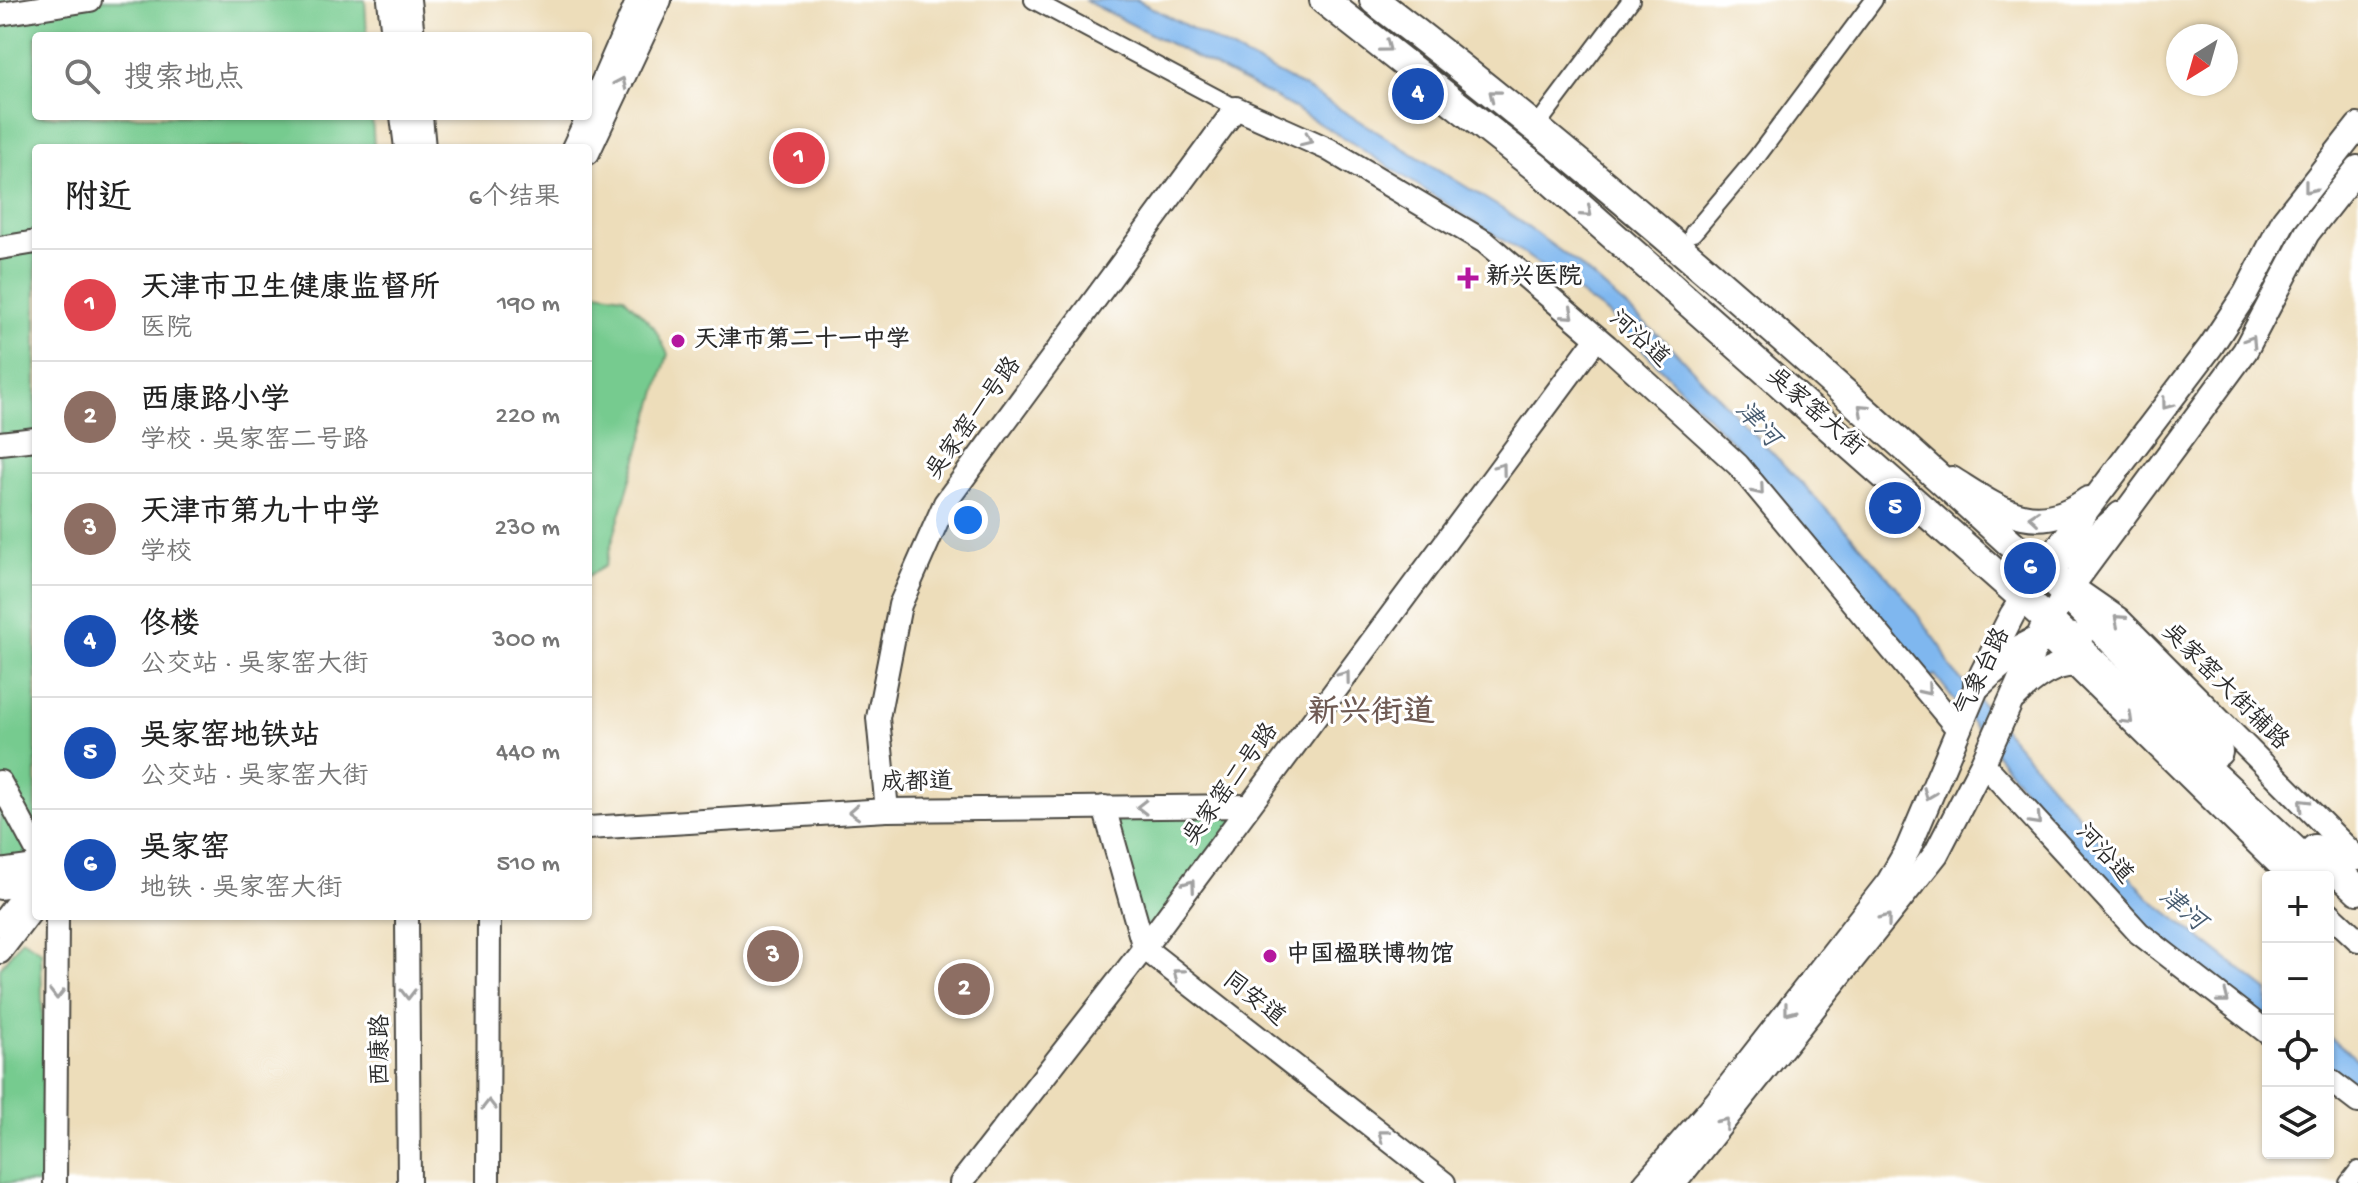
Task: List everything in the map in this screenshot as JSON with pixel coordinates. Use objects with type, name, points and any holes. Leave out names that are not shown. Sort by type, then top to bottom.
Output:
[{"type":"highway","name":"吴家窑大街","points":[[1324,0],[1537,168],[2023,598],[2057,639],[2120,687],[2358,890]]},
{"type":"highway","name":"吴家窑大街","points":[[1374,0],[1535,128],[1773,329],[2040,566],[2196,729],[2318,871]]},
{"type":"highway","points":[[1954,537],[1988,554],[2040,566],[2078,549],[2121,516]]},
{"type":"highway","points":[[1978,684],[2004,661],[2057,639],[2196,729]]},
{"type":"highway","points":[[2334,887],[2358,910]]},
{"type":"main road","name":"气象台路","points":[[1646,1183],[1717,1102],[1889,882],[1908,849],[1958,725],[2040,566],[2211,346],[2246,293],[2284,220],[2358,126]]},
{"type":"main road","name":"气象台路","points":[[1674,1183],[1918,878],[1954,822],[2009,704],[2057,639],[2071,595],[2121,516],[2245,351],[2307,233],[2358,168]]},
{"type":"main road","points":[[1921,460],[1991,502],[2027,519],[2066,513],[2103,488]]},
{"type":"main road","points":[[2009,704],[2042,673],[2057,639],[2071,595],[2078,549],[2103,488]]},
{"type":"street","points":[[0,14],[90,0]]},
{"type":"street","points":[[389,0],[393,32]]},
{"type":"street","points":[[409,0],[413,32]]},
{"type":"street","points":[[592,107],[638,0]]},
{"type":"street","points":[[592,144],[660,0]]},
{"type":"street","name":"河沿道","points":[[1033,0],[1236,108],[1328,149],[1485,242],[1738,465],[1958,725]]},
{"type":"street","points":[[1535,128],[1631,0]]},
{"type":"street","points":[[1693,233],[1756,158],[1874,0]]},
{"type":"street","name":"吴家窑一号路","points":[[887,810],[878,718],[900,605],[945,503],[1236,108]]},
{"type":"street","points":[[402,120],[406,144]]},
{"type":"street","points":[[421,120],[424,144]]},
{"type":"street","points":[[575,144],[586,120]]},
{"type":"street","points":[[0,248],[32,243]]},
{"type":"street","name":"吴家窑二号路","points":[[961,1183],[1144,948],[1597,338]]},
{"type":"street","points":[[0,443],[32,439]]},
{"type":"street","name":"吴家窑大街辅路","points":[[2071,595],[2119,619],[2358,859]]},
{"type":"street","points":[[2057,639],[2285,871]]},
{"type":"street","name":"河沿道","points":[[1985,757],[2139,933],[2262,1028]]},
{"type":"street","points":[[0,782],[32,841]]},
{"type":"street","points":[[13,805],[32,815]]},
{"type":"street","name":"成都道","points":[[592,828],[887,810],[1248,806]]},
{"type":"street","points":[[1104,807],[1144,948]]},
{"type":"street","points":[[0,871],[32,876]]},
{"type":"street","points":[[0,888],[32,878]]},
{"type":"street","points":[[1,919],[32,881]]},
{"type":"street","points":[[0,952],[32,910]]},
{"type":"street","points":[[2334,918],[2358,940]]},
{"type":"street","points":[[55,1183],[57,920]]},
{"type":"street","name":"西康路","points":[[407,920],[409,1183]]},
{"type":"street","points":[[488,1183],[489,920]]},
{"type":"street","name":"同安道","points":[[1144,948],[1444,1183]]},
{"type":"street","points":[[2334,1084],[2358,1102]]},
{"type":"street","points":[[2348,1183],[2358,1170]]},
{"type":"green space","points":[[0,0],[365,0],[367,32],[32,32],[32,120],[372,120],[374,144],[32,144],[32,860],[0,862]]},
{"type":"green space","points":[[592,293],[623,296],[654,327],[668,354],[605,566],[592,574]]},
{"type":"green space","points":[[1104,814],[1249,814],[1145,954]]},
{"type":"green space","points":[[22,939],[41,951],[46,1183],[0,1183],[0,968]]},
{"type":"water","points":[[1084,0],[1137,0],[1304,87],[1504,210],[1578,264],[1668,344],[1848,532],[1896,586],[1942,648],[1950,667],[2148,897],[2262,986],[2262,1016],[2152,931],[2093,872],[2038,808],[1935,675],[1931,677],[1735,445],[1608,314],[1520,251],[1278,99]]},
{"type":"water","points":[[2334,1041],[2358,1060],[2358,1092],[2334,1073]]},
{"type":"place","name":"佟楼","points":[[1418,94]]},
{"type":"place","name":"天津市卫生健康监督所","points":[[799,158]]},
{"type":"place","name":"新兴医院","points":[[1468,278]]},
{"type":"place","name":"天津市第二十一中学","points":[[678,341]]},
{"type":"place","name":"吴家窑地铁站","points":[[1895,508]]},
{"type":"place","name":"吴家窑","points":[[2030,568]]},
{"type":"place","name":"天津市第九十中学","points":[[773,956]]},
{"type":"place","name":"中国楹联博物馆","points":[[1270,956]]},
{"type":"place","name":"西康路小学","points":[[964,989]]},
{"type":"district","name":"新兴街道","points":[[1371,715]]},
{"type":"water label","name":"津河","points":[[1756,426]]},
{"type":"water label","name":"津河","points":[[2181,911]]}]
